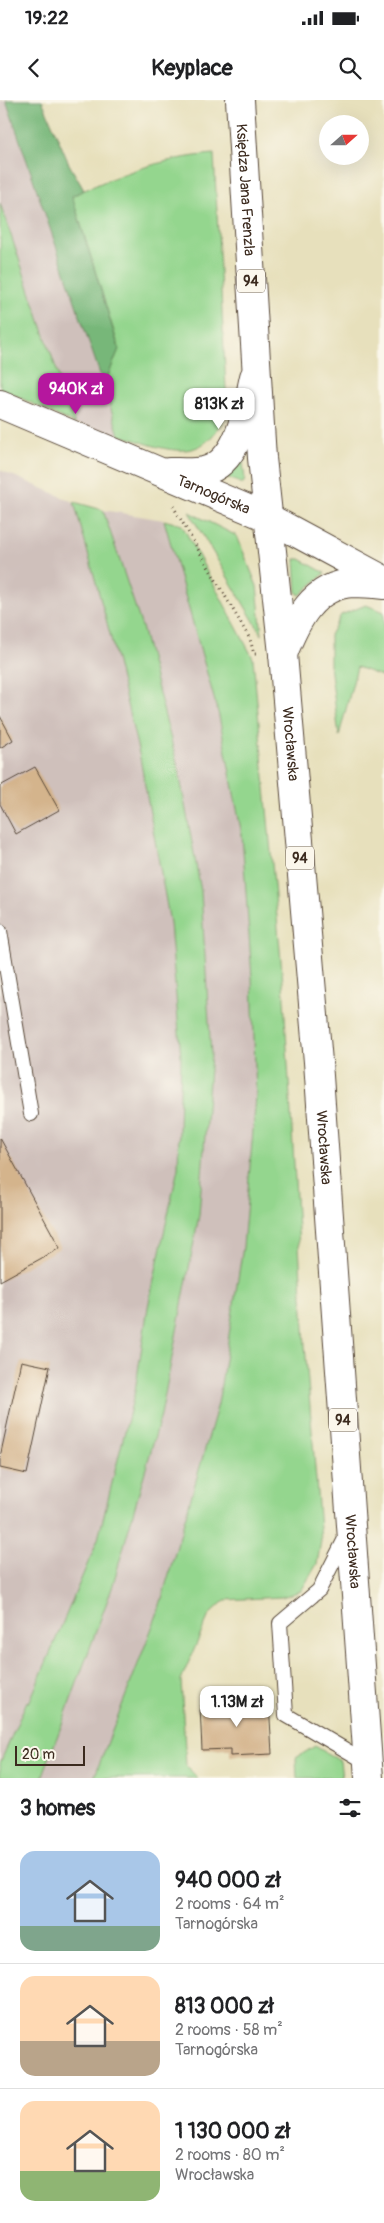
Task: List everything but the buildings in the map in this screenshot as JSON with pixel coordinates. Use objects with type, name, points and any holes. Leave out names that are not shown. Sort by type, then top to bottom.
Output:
[{"type":"main road","name":"Księdza Jana Frenzla","points":[[240,100],[262,458],[269,518]]},
{"type":"main road","name":"Tarnogórska","points":[[157,472],[205,471],[223,459],[240,437],[257,366]]},
{"type":"main road","name":"Tarnogórska","points":[[0,404],[269,518],[384,580]]},
{"type":"main road","name":"Wrocławska","points":[[269,518],[283,654],[318,1062],[368,1771]]},
{"type":"main road","points":[[283,654],[295,623],[321,592],[351,583],[384,585]]},
{"type":"lane","points":[[0,931],[31,1114]]},
{"type":"lane","points":[[351,1528],[320,1590],[280,1623],[280,1632],[286,1716],[368,1771]]},
{"type":"path","points":[[164,501],[173,505],[250,639],[254,654],[283,654]]},
{"type":"shaded area","points":[[0,100],[6,100],[119,435],[75,424],[0,203]]},
{"type":"shaded area","points":[[0,470],[74,502],[110,634],[140,758],[170,923],[181,1057],[178,1168],[148,1307],[135,1391],[98,1539],[29,1703],[27,1702],[0,1763]]},
{"type":"shaded area","points":[[103,510],[164,520],[219,716],[242,835],[252,978],[256,1096],[243,1247],[218,1404],[158,1612],[94,1778],[42,1778],[112,1588],[161,1415],[199,1215],[211,1055],[201,891],[142,627]]},
{"type":"green space","points":[[6,100],[42,100],[69,164],[84,190],[72,196],[119,349],[104,386]]},
{"type":"green space","points":[[214,154],[227,409],[218,428],[207,441],[196,448],[168,449],[119,435],[104,386],[119,348],[72,196],[141,168],[177,159]]},
{"type":"green space","points":[[0,203],[75,424],[0,388]]},
{"type":"green space","points":[[242,455],[245,479],[243,484],[219,474]]},
{"type":"green space","points":[[74,502],[103,510],[142,627],[178,767],[201,891],[211,1055],[199,1215],[161,1415],[112,1588],[42,1778],[0,1778],[0,1763],[27,1701],[29,1703],[98,1539],[135,1391],[148,1307],[178,1168],[181,1057],[170,923],[140,758],[110,634]]},
{"type":"green space","points":[[189,512],[237,536],[257,586],[262,635]]},
{"type":"green space","points":[[164,520],[182,525],[253,658],[283,982],[305,1345],[321,1541],[317,1564],[301,1591],[282,1597],[225,1600],[209,1615],[181,1680],[186,1766],[198,1778],[94,1778],[158,1612],[218,1404],[243,1247],[256,1096],[252,978],[242,835],[219,716]]},
{"type":"green space","points":[[295,559],[300,559],[325,573],[300,595],[297,593]]},
{"type":"green space","points":[[366,605],[384,612],[384,677],[357,667],[339,736],[330,665],[330,635],[341,615]]},
{"type":"green space","points":[[315,1746],[340,1761],[342,1778],[297,1778],[296,1758]]}]
